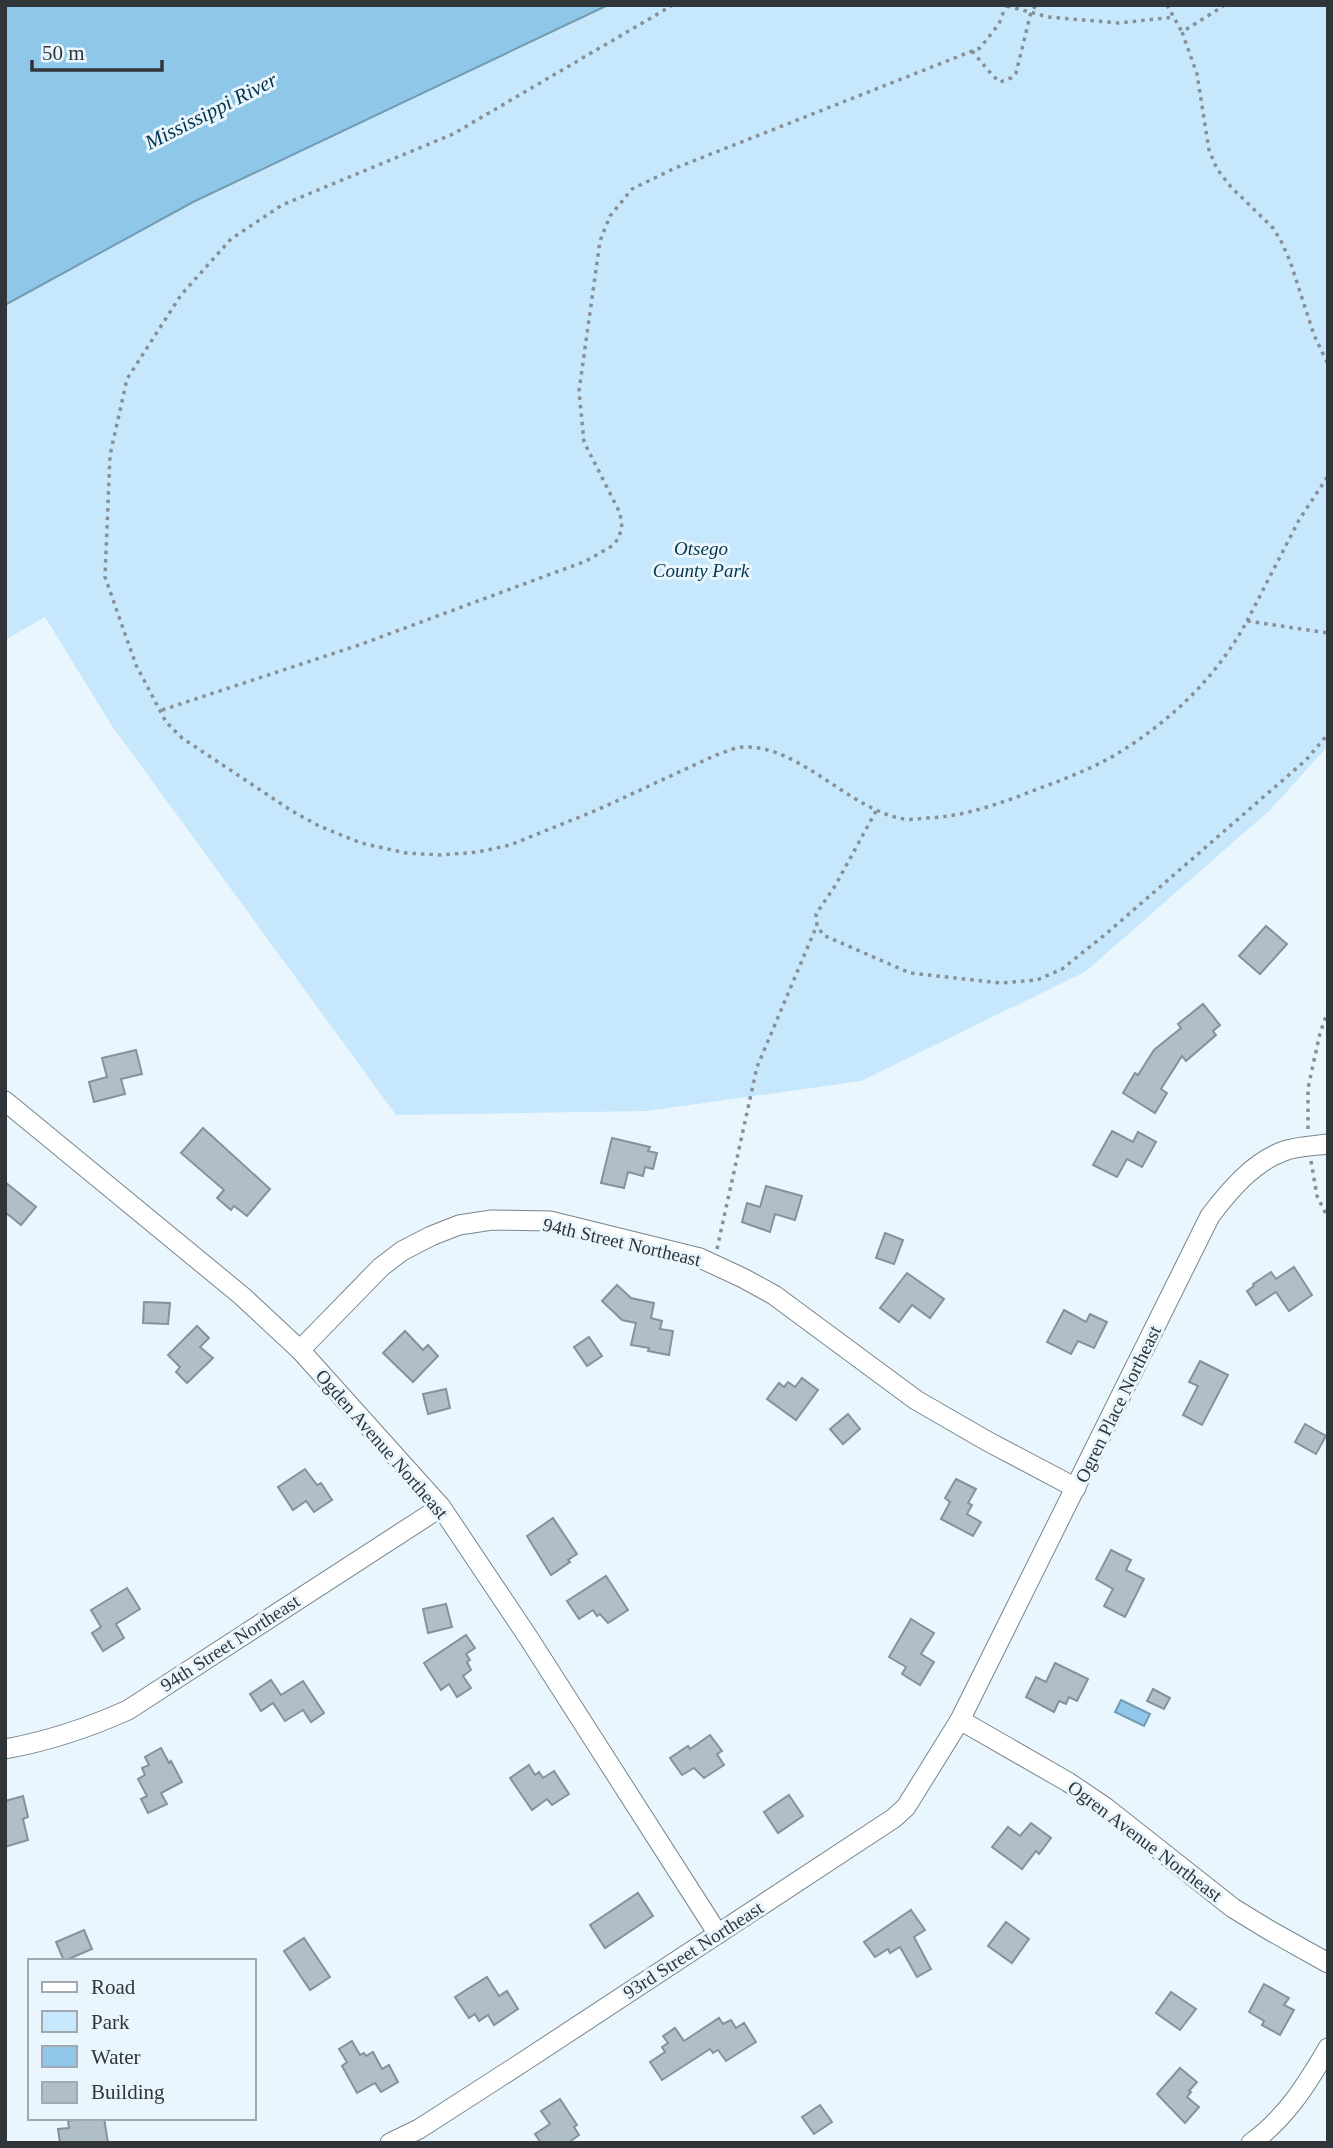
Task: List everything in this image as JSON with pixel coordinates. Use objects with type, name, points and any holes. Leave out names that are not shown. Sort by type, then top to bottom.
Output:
[{"type":"street","name":"Ogden Avenue Northeast","points":[[5,1101],[242,1296],[300,1350],[441,1507],[528,1637],[718,1934]]},
{"type":"street","name":"Ogren Place Northeast","points":[[960,1720],[1210,1216],[1227,1193],[1263,1162],[1299,1147],[1328,1144]]},
{"type":"street","name":"94th Street Northeast","points":[[300,1350],[381,1267],[402,1251],[431,1236],[459,1225],[492,1220],[550,1222],[700,1258],[743,1278],[774,1295],[916,1401],[1076,1489]]},
{"type":"street","name":"94th Street Northeast","points":[[5,1749],[53,1740],[128,1710],[441,1507]]},
{"type":"street","name":"93rd Street Northeast","points":[[390,2143],[419,2129],[488,2085],[894,1818],[906,1807],[960,1720]]},
{"type":"street","name":"Ogren Avenue Northeast","points":[[960,1720],[1068,1782],[1105,1807],[1233,1908],[1328,1962]]},
{"type":"street","points":[[1251,2143],[1266,2131],[1304,2089],[1328,2048]]},
{"type":"path","points":[[673,5],[453,134],[282,205],[232,239],[181,295],[127,379],[110,455],[105,577],[136,665],[166,722],[182,737],[292,811],[319,826],[361,843],[406,853],[440,855],[478,852],[510,845],[597,810],[716,755],[747,747],[770,750],[876,811],[906,820],[980,811],[1067,778],[1115,755],[1166,719],[1204,683],[1236,642],[1298,520],[1328,476]]},
{"type":"path","points":[[972,51],[1000,82],[1011,78],[1016,73],[1031,12],[1036,5]]},
{"type":"path","points":[[1167,5],[1182,32],[1197,74],[1209,150],[1217,169],[1231,187],[1273,228],[1281,242],[1290,261],[1314,335],[1328,364]]},
{"type":"path","points":[[1182,32],[1224,5]]},
{"type":"path","points":[[161,710],[372,640],[586,561],[612,547],[622,528],[620,513],[584,442],[579,391],[600,241],[610,216],[632,189],[673,169],[972,51],[980,47],[999,24],[1006,6],[1048,17],[1119,23],[1175,18]]},
{"type":"path","points":[[1247,621],[1328,633]]},
{"type":"path","points":[[876,811],[835,886],[816,914],[817,925],[823,935],[910,972],[1001,983],[1037,980],[1062,969],[1107,933],[1306,760],[1328,734]]},
{"type":"path","points":[[714,1265],[757,1067],[817,925]]},
{"type":"path","points":[[1308,1133],[1308,1088],[1320,1033],[1328,1012]]},
{"type":"path","points":[[1311,1162],[1317,1196],[1328,1218]]},
{"type":"green space","name":"Otsego County Park","points":[[608,5],[1328,5],[1328,746],[1270,810],[1085,972],[861,1081],[647,1111],[396,1115],[112,726],[45,617],[5,640],[5,305],[193,202]]},
{"type":"water","name":"Mississippi River","points":[[5,5],[608,5],[193,202],[5,305]]},
{"type":"water","points":[[1121,1700],[1150,1714],[1144,1726],[1115,1712]]},
{"type":"building","points":[[1266,926],[1287,944],[1260,974],[1239,956]]},
{"type":"building","points":[[1203,1004],[1220,1025],[1213,1031],[1216,1035],[1186,1061],[1182,1056],[1161,1089],[1167,1093],[1155,1113],[1123,1093],[1154,1050],[1181,1028],[1178,1024]]},
{"type":"building","points":[[136,1050],[142,1074],[121,1079],[125,1094],[94,1102],[89,1082],[107,1077],[102,1058]]},
{"type":"building","points":[[203,1128],[270,1189],[247,1216],[234,1206],[231,1210],[217,1198],[224,1190],[181,1153]]},
{"type":"building","points":[[1112,1131],[1133,1142],[1138,1132],[1156,1142],[1142,1167],[1127,1159],[1117,1177],[1093,1165]]},
{"type":"building","points":[[612,1138],[650,1147],[648,1151],[657,1153],[653,1169],[645,1167],[643,1176],[628,1172],[624,1188],[601,1183]]},
{"type":"building","points":[[5,1182],[36,1207],[21,1225],[5,1212]]},
{"type":"building","points":[[766,1186],[802,1196],[795,1220],[775,1214],[770,1232],[742,1222],[747,1203],[760,1207]]},
{"type":"building","points":[[885,1233],[903,1240],[894,1264],[876,1258]]},
{"type":"building","points":[[1294,1267],[1312,1295],[1289,1311],[1276,1292],[1256,1305],[1247,1291],[1253,1284],[1271,1272],[1276,1279]]},
{"type":"building","points":[[907,1273],[944,1299],[930,1318],[912,1305],[899,1322],[880,1308]]},
{"type":"building","points":[[617,1285],[631,1298],[654,1303],[651,1318],[662,1321],[660,1329],[673,1331],[669,1355],[631,1345],[636,1323],[622,1320],[602,1301]]},
{"type":"building","points":[[144,1302],[170,1303],[168,1324],[143,1323]]},
{"type":"building","points":[[1064,1310],[1086,1322],[1090,1314],[1107,1322],[1094,1348],[1078,1341],[1071,1354],[1047,1342]]},
{"type":"building","points":[[197,1326],[209,1338],[200,1347],[213,1358],[187,1383],[176,1372],[180,1367],[168,1355]]},
{"type":"building","points":[[405,1331],[423,1350],[428,1345],[438,1356],[413,1382],[383,1353]]},
{"type":"building","points":[[589,1337],[602,1356],[587,1366],[574,1347]]},
{"type":"building","points":[[1200,1361],[1228,1375],[1202,1425],[1183,1415],[1198,1386],[1189,1382]]},
{"type":"building","points":[[802,1378],[818,1390],[796,1420],[767,1399],[779,1383],[784,1387],[788,1382],[795,1387]]},
{"type":"building","points":[[446,1389],[450,1408],[428,1414],[423,1394]]},
{"type":"building","points":[[848,1414],[860,1429],[843,1444],[830,1429]]},
{"type":"building","points":[[1305,1424],[1326,1436],[1316,1454],[1295,1442]]},
{"type":"building","points":[[305,1469],[317,1485],[321,1483],[332,1500],[314,1512],[306,1501],[293,1510],[278,1487]]},
{"type":"building","points":[[956,1479],[976,1489],[968,1503],[972,1505],[967,1514],[981,1522],[973,1536],[941,1519],[950,1502],[945,1498]]},
{"type":"building","points":[[553,1518],[577,1554],[551,1575],[527,1536]]},
{"type":"building","points":[[1111,1550],[1131,1560],[1126,1570],[1144,1579],[1125,1617],[1104,1606],[1113,1589],[1096,1579]]},
{"type":"building","points":[[606,1576],[628,1610],[608,1623],[593,1610],[579,1619],[567,1601]]},
{"type":"building","points":[[127,1588],[140,1609],[116,1624],[124,1638],[103,1651],[92,1633],[101,1627],[91,1610]]},
{"type":"building","points":[[446,1604],[452,1627],[428,1633],[423,1609]]},
{"type":"building","points":[[911,1619],[934,1633],[921,1654],[934,1662],[920,1685],[902,1674],[906,1667],[889,1657]]},
{"type":"building","points":[[466,1635],[475,1648],[466,1654],[471,1670],[463,1676],[471,1688],[457,1697],[449,1684],[441,1690],[424,1663]]},
{"type":"building","points":[[1055,1663],[1088,1679],[1077,1701],[1069,1697],[1066,1704],[1059,1701],[1054,1712],[1026,1697],[1036,1677],[1046,1682]]},
{"type":"building","points":[[271,1680],[281,1695],[303,1681],[324,1713],[311,1722],[303,1710],[285,1721],[273,1703],[261,1711],[250,1694]]},
{"type":"building","points":[[1153,1689],[1170,1698],[1164,1709],[1147,1701]]},
{"type":"building","points":[[710,1735],[722,1751],[717,1754],[724,1765],[704,1778],[694,1768],[682,1775],[670,1758],[688,1746],[690,1749]]},
{"type":"building","points":[[161,1748],[182,1782],[161,1793],[167,1804],[148,1813],[141,1799],[147,1796],[138,1779],[145,1775],[142,1768],[149,1765],[145,1757]]},
{"type":"building","points":[[529,1765],[535,1775],[539,1772],[543,1778],[554,1771],[569,1794],[552,1805],[547,1799],[532,1810],[510,1778]]},
{"type":"building","points":[[789,1795],[803,1816],[778,1833],[764,1812]]},
{"type":"building","points":[[23,1796],[28,1817],[23,1819],[28,1840],[5,1847],[5,1801]]},
{"type":"building","points":[[1031,1823],[1051,1838],[1039,1854],[1036,1851],[1022,1869],[992,1847],[1008,1827],[1020,1836]]},
{"type":"building","points":[[638,1893],[653,1916],[605,1948],[590,1925]]},
{"type":"building","points":[[911,1910],[925,1930],[914,1937],[931,1969],[917,1977],[900,1947],[890,1953],[888,1949],[875,1957],[864,1942]]},
{"type":"building","points":[[1006,1922],[1029,1939],[1012,1963],[988,1946]]},
{"type":"building","points":[[84,1930],[92,1949],[63,1959],[56,1942]]},
{"type":"building","points":[[304,1938],[330,1977],[310,1990],[284,1951]]},
{"type":"building","points":[[487,1977],[499,1996],[507,1991],[518,2009],[494,2025],[488,2015],[479,2021],[475,2014],[469,2018],[455,1997]]},
{"type":"building","points":[[1264,1984],[1289,1998],[1284,2005],[1294,2010],[1280,2035],[1262,2025],[1264,2021],[1249,2012]]},
{"type":"building","points":[[1171,1992],[1196,2009],[1180,2030],[1156,2013]]},
{"type":"building","points":[[719,2018],[723,2024],[731,2020],[736,2028],[744,2023],[756,2042],[726,2061],[718,2050],[713,2053],[710,2049],[662,2080],[650,2062],[665,2052],[662,2047],[668,2043],[663,2036],[675,2028],[684,2041]]},
{"type":"building","points":[[352,2041],[360,2055],[364,2053],[366,2056],[373,2052],[382,2069],[389,2065],[398,2082],[381,2092],[375,2083],[357,2093],[342,2066],[347,2062],[339,2049]]},
{"type":"building","points":[[1180,2068],[1197,2082],[1187,2097],[1199,2107],[1185,2123],[1157,2094]]},
{"type":"building","points":[[560,2099],[577,2125],[574,2127],[579,2135],[568,2143],[541,2143],[535,2134],[550,2124],[541,2111]]},
{"type":"building","points":[[820,2105],[832,2122],[814,2134],[802,2117]]},
{"type":"building","points":[[104,2120],[108,2143],[60,2143],[58,2129],[69,2128],[68,2121]]}]
